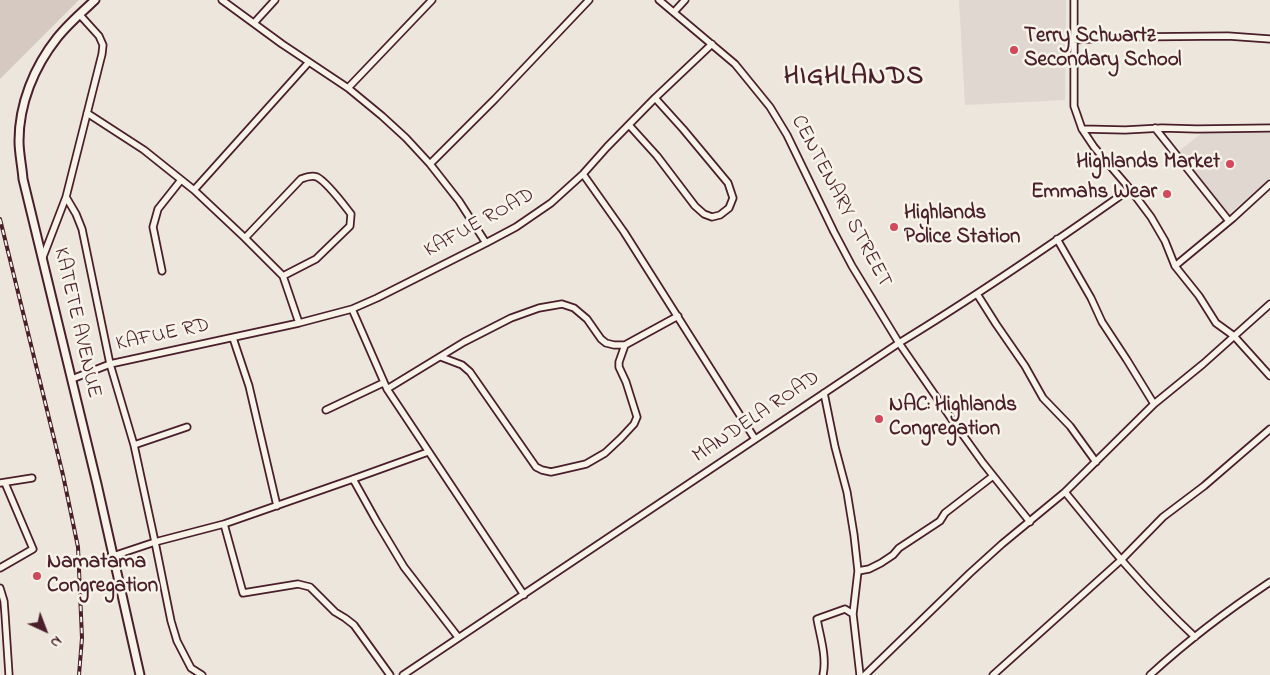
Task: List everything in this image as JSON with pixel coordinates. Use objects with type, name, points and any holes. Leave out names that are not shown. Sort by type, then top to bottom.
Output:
[{"type":"street","name":"KATETE AVENUE","points":[[95,0],[57,38],[41,61],[30,83],[24,102],[19,141],[23,179],[72,379],[140,675]]},
{"type":"street","points":[[222,0],[348,88],[406,138],[430,164],[459,201],[486,243]]},
{"type":"street","points":[[254,23],[275,0]]},
{"type":"street","points":[[348,88],[432,0]]},
{"type":"street","points":[[430,164],[501,93],[589,0]]},
{"type":"street","name":"CENTENARY STREET","points":[[659,0],[735,64],[770,106],[788,135],[852,266],[899,343],[993,476],[1030,522]]},
{"type":"street","points":[[674,12],[685,0]]},
{"type":"street","points":[[1074,0],[1074,106],[1082,129],[1094,148],[1130,189],[1151,217],[1165,241],[1175,266],[1199,296],[1216,323],[1234,336],[1270,376]]},
{"type":"street","points":[[43,258],[66,197],[104,45],[99,36],[80,15]]},
{"type":"street","points":[[1073,40],[1127,37],[1220,36],[1270,39]]},
{"type":"street","name":"KAFUE ROAD","points":[[299,323],[352,309],[377,298],[516,227],[540,211],[583,174],[655,98],[712,44]]},
{"type":"street","points":[[194,190],[309,62]]},
{"type":"street","points":[[629,125],[657,156],[695,206],[704,214],[712,217],[720,215],[729,208],[733,198],[728,183],[683,128],[655,98]]},
{"type":"street","points":[[87,113],[144,150],[182,180],[245,238],[283,276],[299,323]]},
{"type":"street","points":[[1082,129],[1155,128],[1197,130],[1270,128]]},
{"type":"street","points":[[1155,128],[1229,221]]},
{"type":"street","points":[[583,174],[678,316],[755,439]]},
{"type":"street","points":[[245,238],[301,179],[310,176],[318,177],[325,183],[352,214],[350,226],[316,260],[283,276]]},
{"type":"street","points":[[162,271],[153,227],[158,209],[182,180]]},
{"type":"street","points":[[1175,266],[1270,184]]},
{"type":"street","name":"MANDELA ROAD","points":[[402,675],[899,343],[1057,240],[1130,189]]},
{"type":"street","points":[[66,197],[82,229],[110,364],[134,445],[170,618],[177,641],[191,668],[202,675]]},
{"type":"street","points":[[1057,240],[1102,322],[1154,404]]},
{"type":"street","points":[[976,294],[1025,366],[1043,398],[1070,426],[1096,462]]},
{"type":"street","points":[[326,410],[385,386],[511,318],[539,308],[562,304],[574,308],[587,319],[601,339],[606,343],[614,345],[626,345],[678,316]]},
{"type":"street","points":[[865,675],[970,573],[1002,544],[1066,492],[1154,404],[1270,304]]},
{"type":"street","points":[[352,309],[385,386],[524,595]]},
{"type":"street","name":"KAFUE RD","points":[[72,379],[110,364],[299,323]]},
{"type":"street","points":[[233,338],[248,386],[277,506]]},
{"type":"street","points":[[441,357],[462,365],[470,372],[536,467],[552,472],[586,464],[605,452],[634,424],[637,417],[635,407],[619,367],[619,362],[626,345]]},
{"type":"street","points":[[824,393],[834,446],[847,492],[854,535],[858,571],[853,614],[860,675]]},
{"type":"street","points":[[134,445],[187,427]]},
{"type":"street","points":[[993,675],[1120,560],[1163,517],[1204,486],[1270,429]]},
{"type":"street","points":[[113,556],[155,542],[224,524],[428,452]]},
{"type":"street","points":[[858,571],[869,569],[893,555],[899,548],[940,521],[945,513],[993,476]]},
{"type":"street","points":[[0,568],[33,549],[3,483],[32,478]]},
{"type":"street","points":[[353,479],[404,567],[458,638]]},
{"type":"street","points":[[1066,492],[1120,560],[1195,637]]},
{"type":"street","points":[[224,524],[244,593],[298,584],[310,586],[330,608],[354,625],[390,675]]},
{"type":"street","points":[[1150,675],[1182,646],[1270,582]]},
{"type":"street","points":[[0,588],[4,601],[9,675]]},
{"type":"street","points":[[823,675],[824,660],[817,619],[845,609],[853,614]]},
{"type":"shaded area","points":[[0,0],[79,0],[0,79]]},
{"type":"shaded area","name":"Terry Schwartz Secondary School","points":[[959,0],[1066,0],[1065,100],[965,105]]},
{"type":"shaded area","name":"Highlands Market","points":[[1202,133],[1270,133],[1270,178],[1229,214],[1179,151]]},
{"type":"railway","points":[[0,219],[63,475],[78,547],[82,638],[79,675]]},
{"type":"place","name":"Terry Schwartz Secondary School","points":[[1014,50]]},
{"type":"place","name":"Highlands Market","points":[[1230,164]]},
{"type":"place","name":"Emmahs Wear","points":[[1167,194]]},
{"type":"place","name":"Highlands Police Station","points":[[894,227]]},
{"type":"place","name":"NAC: Highlands Congregation","points":[[879,419]]},
{"type":"place","name":"Namatama Congregation","points":[[37,576]]},
{"type":"district","name":"HIGHLANDS","points":[[854,79]]}]
